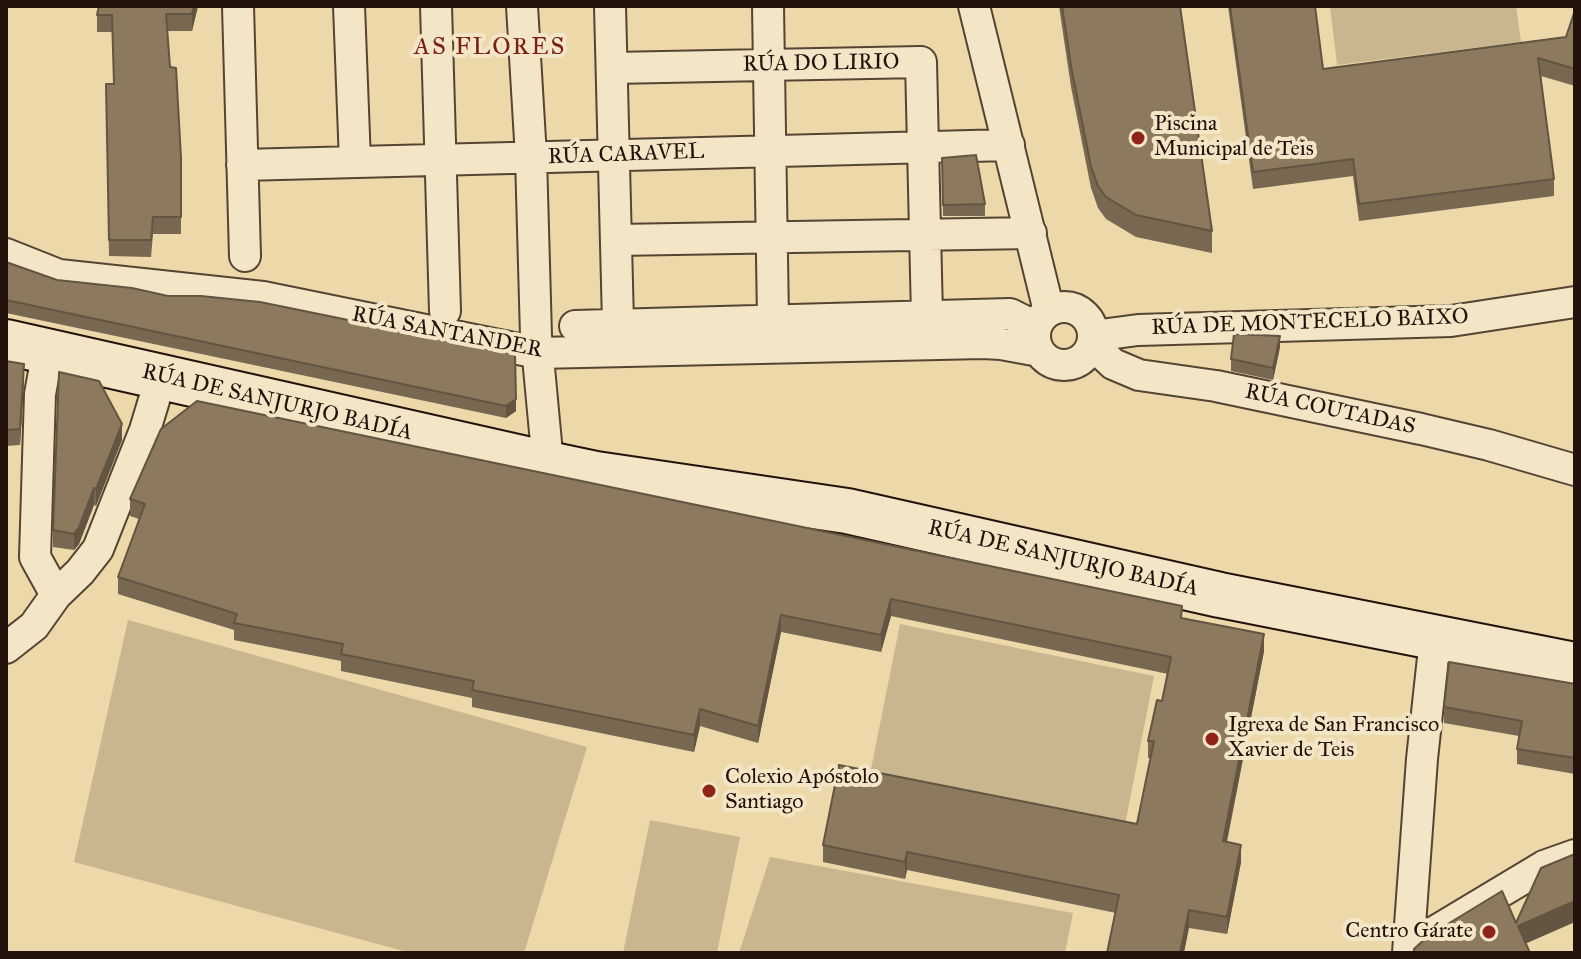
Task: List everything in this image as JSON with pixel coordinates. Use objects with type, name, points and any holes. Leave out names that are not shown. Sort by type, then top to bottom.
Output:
[{"type":"main road","name":"RÚA DE SANJURJO BADÍA","points":[[6,342],[596,474],[847,511],[1220,595],[1575,665]]},
{"type":"street","points":[[238,6],[245,256]]},
{"type":"street","points":[[349,6],[355,162]]},
{"type":"street","points":[[436,6],[445,311]]},
{"type":"street","points":[[522,6],[538,353],[548,464]]},
{"type":"street","points":[[610,6],[618,323]]},
{"type":"street","points":[[768,6],[773,319]]},
{"type":"street","points":[[974,6],[1031,233],[1041,330],[1046,359],[1069,365],[1081,360],[1092,340],[1087,318],[1079,310],[1059,307],[1041,330]]},
{"type":"street","name":"RÚA DO LIRIO","points":[[612,68],[921,62],[927,316]]},
{"type":"street","name":"RÚA CARAVEL","points":[[242,165],[1009,145]]},
{"type":"street","points":[[616,240],[1031,233]]},
{"type":"street","name":"RÚA SANTANDER","points":[[6,254],[59,275],[263,297],[538,353],[1001,344],[1041,330]]},
{"type":"street","name":"RÚA DE MONTECELO BAIXO","points":[[1092,340],[1138,330],[1451,321],[1575,302]]},
{"type":"street","points":[[575,326],[1010,314],[1041,330]]},
{"type":"street","name":"RÚA COUTADAS","points":[[1092,340],[1113,364],[1139,375],[1216,386],[1421,429],[1575,470]]},
{"type":"street","points":[[48,350],[40,394],[35,557],[56,595]]},
{"type":"street","points":[[6,648],[34,626],[56,595],[98,549],[145,430],[161,377]]},
{"type":"street","points":[[1408,950],[1422,759],[1435,639]]},
{"type":"street","points":[[1408,950],[1544,866],[1575,855]]},
{"type":"shaded area","points":[[1330,6],[1516,6],[1521,42],[1337,65]]},
{"type":"shaded area","points":[[128,620],[587,747],[524,953],[411,953],[74,862]]},
{"type":"shaded area","points":[[900,624],[1154,676],[1124,830],[869,779]]},
{"type":"shaded area","points":[[650,820],[740,837],[717,953],[623,953]]},
{"type":"shaded area","points":[[770,857],[1073,913],[1065,953],[739,953]]},
{"type":"building","points":[[99,6],[194,6],[192,14],[166,14],[170,67],[176,68],[181,217],[153,217],[151,240],[109,240],[106,84],[114,84],[112,15],[97,15]]},
{"type":"building","name":"Piscina Municipal de Teis","points":[[1062,6],[1180,6],[1212,231],[1136,215],[1106,197],[1098,186],[1091,167]]},
{"type":"building","points":[[1230,6],[1315,6],[1323,69],[1566,37],[1575,10],[1575,69],[1538,58],[1554,179],[1359,204],[1353,159],[1253,172]]},
{"type":"building","points":[[976,155],[985,204],[943,205],[942,158]]},
{"type":"building","points":[[6,262],[57,280],[132,288],[168,296],[260,302],[515,354],[516,399],[506,406],[6,300]]},
{"type":"building","points":[[1234,334],[1280,336],[1273,368],[1231,359]]},
{"type":"building","points":[[6,361],[24,364],[20,429],[6,430]]},
{"type":"building","points":[[59,372],[99,381],[122,424],[74,534],[53,530]]},
{"type":"building","points":[[197,401],[1182,606],[1181,618],[1264,634],[1223,841],[1241,845],[1227,917],[1189,910],[1180,953],[1107,953],[1119,895],[907,852],[905,862],[823,845],[839,765],[1137,824],[1154,741],[1148,741],[1157,700],[1162,701],[1171,657],[891,599],[881,635],[781,615],[758,726],[700,709],[694,735],[472,690],[474,681],[341,654],[343,644],[234,623],[237,614],[118,577],[145,504],[130,499],[161,429]]},
{"type":"building","points":[[1449,662],[1575,684],[1575,758],[1517,749],[1522,721],[1444,707]]},
{"type":"building","points":[[1575,854],[1575,901],[1518,926],[1530,953],[1414,953],[1414,949],[1428,936],[1502,891],[1516,923],[1541,868]]},
{"type":"place","name":"Piscina Municipal de Teis","points":[[1138,138]]},
{"type":"place","name":"Igrexa de San Francisco Xavier de Teis","points":[[1212,739]]},
{"type":"place","name":"Colexio Apóstolo Santiago","points":[[709,791]]},
{"type":"place","name":"Centro Gárate","points":[[1489,932]]},
{"type":"district","name":"AS FLORES","points":[[490,48]]}]
